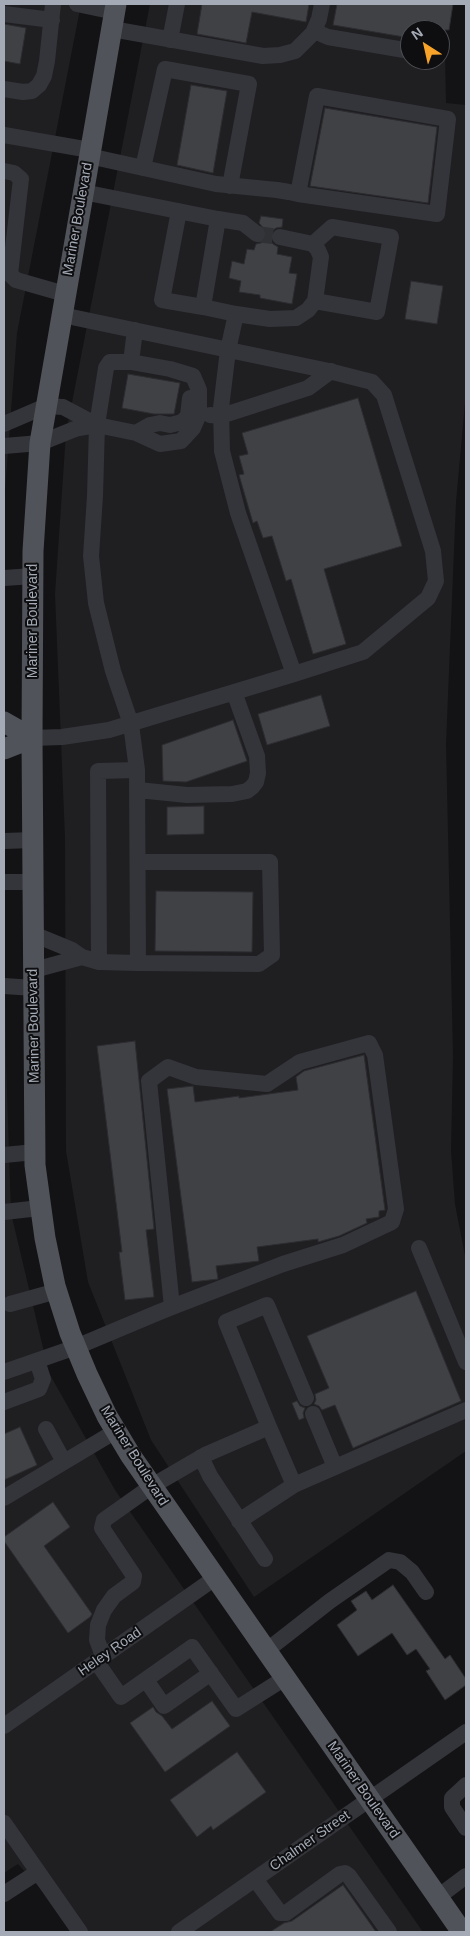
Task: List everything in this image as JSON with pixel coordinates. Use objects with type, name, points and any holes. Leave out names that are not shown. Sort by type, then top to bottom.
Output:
[{"type":"main road","name":"Mariner Boulevard","points":[[114,15],[40,442],[33,576],[32,840],[35,1152],[44,1238],[57,1291],[76,1347],[87,1374],[116,1431],[266,1652],[462,1932]]},
{"type":"main road","points":[[4,722],[32,738]]},
{"type":"main road","points":[[4,749],[32,738]]},
{"type":"street","points":[[77,4],[114,15],[170,40],[263,56],[280,55],[295,51],[314,31],[322,4]]},
{"type":"street","points":[[170,40],[177,4]]},
{"type":"street","points":[[4,14],[53,12],[47,61],[44,76],[39,85],[32,91],[23,92],[4,89]]},
{"type":"street","points":[[314,31],[328,37],[400,49]]},
{"type":"street","points":[[143,168],[165,69],[249,84],[230,186]]},
{"type":"street","points":[[4,135],[90,153],[143,168],[216,184],[437,214],[448,119],[318,96],[298,194]]},
{"type":"street","points":[[4,171],[14,173],[21,179],[7,276],[65,294]]},
{"type":"street","points":[[83,192],[218,219],[243,222],[257,234]]},
{"type":"street","points":[[179,211],[162,300],[270,319],[296,318],[308,310],[315,301],[321,257],[313,244],[280,237]]},
{"type":"street","points":[[203,308],[218,219]]},
{"type":"street","points":[[313,244],[332,227],[391,237],[377,312],[315,301]]},
{"type":"street","points":[[236,314],[228,350],[221,416],[222,450],[238,513],[294,674]]},
{"type":"street","points":[[32,738],[62,737],[100,732],[131,724],[362,652],[428,598],[436,580],[433,551],[384,395],[372,382],[330,371],[62,315]]},
{"type":"street","points":[[131,362],[135,330]]},
{"type":"street","points":[[4,424],[46,406],[63,407],[97,425],[136,433],[160,444],[181,441],[192,428],[199,414],[200,390],[192,376],[170,369],[131,362],[110,362],[106,368],[97,425],[96,496],[91,556],[96,603],[114,671],[131,724],[137,770],[138,963]]},
{"type":"street","points":[[106,368],[181,381],[190,394],[188,416],[182,422],[170,425],[160,423],[150,425],[136,433]]},
{"type":"street","points":[[199,414],[221,416],[308,388],[330,371]]},
{"type":"street","points":[[4,446],[40,442],[75,429],[97,425]]},
{"type":"street","points":[[4,578],[33,576]]},
{"type":"street","points":[[138,790],[187,795],[232,794],[241,793],[252,787],[256,782],[258,773],[257,756],[234,692]]},
{"type":"street","points":[[99,962],[98,772],[137,770]]},
{"type":"street","points":[[4,840],[32,840]]},
{"type":"street","points":[[33,934],[72,950],[82,957],[99,962],[259,964],[272,955],[270,862],[138,862]]},
{"type":"street","points":[[4,882],[33,882]]},
{"type":"street","points":[[4,986],[34,979],[82,957]]},
{"type":"street","points":[[4,1372],[76,1347],[283,1264],[343,1245],[392,1222],[396,1209],[375,1055],[369,1043],[300,1062],[267,1084],[196,1077],[168,1067],[149,1081],[172,1307]]},
{"type":"street","points":[[4,1155],[35,1152]]},
{"type":"street","points":[[4,1212],[40,1208]]},
{"type":"street","points":[[419,1248],[466,1362]]},
{"type":"street","points":[[10,1304],[57,1291]]},
{"type":"street","points":[[294,1485],[226,1322],[267,1305],[306,1398]]},
{"type":"street","points":[[4,1402],[39,1388],[43,1379],[37,1361]]},
{"type":"street","points":[[239,1520],[294,1485],[466,1410]]},
{"type":"street","points":[[312,1414],[335,1467]]},
{"type":"street","points":[[269,1427],[201,1457],[152,1486],[104,1520],[102,1528],[134,1576],[133,1582],[114,1596],[104,1610],[98,1625],[97,1640],[100,1659],[122,1697],[192,1647],[236,1709],[285,1678]]},
{"type":"street","points":[[46,1429],[64,1462]]},
{"type":"street","points":[[4,1498],[116,1431]]},
{"type":"street","points":[[201,1457],[210,1476],[265,1559]]},
{"type":"street","points":[[266,1652],[330,1601],[389,1560],[400,1562],[406,1567],[426,1592]]},
{"type":"street","name":"Heley Road","points":[[4,1726],[215,1578]]},
{"type":"street","points":[[146,1680],[164,1706],[211,1673]]},
{"type":"street","name":"Chalmer Street","points":[[179,1932],[466,1732]]},
{"type":"street","points":[[466,1785],[452,1798],[452,1807],[466,1828]]},
{"type":"street","points":[[4,1823],[80,1932]]},
{"type":"street","points":[[4,1894],[38,1872]]},
{"type":"street","points":[[255,1879],[280,1913],[286,1913],[340,1874],[345,1873],[389,1932]]},
{"type":"street","points":[[438,1897],[466,1876]]},
{"type":"shaded area","points":[[4,4],[81,4],[17,333],[4,504]]},
{"type":"shaded area","points":[[150,4],[444,4],[444,20],[400,20],[400,70],[445,70],[446,103],[466,105],[466,392],[456,502],[446,744],[453,1056],[451,1151],[455,1204],[466,1261],[466,1451],[254,1597],[151,1440],[88,1282],[66,1151],[65,838],[55,594],[66,433]]},
{"type":"shaded area","points":[[4,885],[6,1062],[11,1213],[49,1373],[115,1490],[423,1932],[79,1932],[18,1864],[4,1873]]},
{"type":"building","points":[[202,4],[309,4],[306,22],[252,12],[246,43],[197,34]]},
{"type":"building","points":[[337,4],[453,4],[450,24],[450,20],[400,20],[400,36],[333,25]]},
{"type":"building","points":[[4,24],[26,28],[20,64],[4,61]]},
{"type":"building","points":[[191,85],[227,91],[213,173],[177,165]]},
{"type":"building","points":[[325,108],[437,127],[428,203],[310,186]]},
{"type":"building","points":[[261,216],[283,219],[282,227],[272,231],[270,240],[278,247],[277,254],[292,257],[289,273],[297,274],[292,304],[260,298],[260,295],[239,292],[241,281],[229,278],[232,261],[244,264],[247,249],[254,250],[256,244],[265,240],[266,231],[259,223]]},
{"type":"building","points":[[411,281],[443,286],[437,324],[405,319]]},
{"type":"building","points":[[128,374],[180,383],[174,414],[154,414],[122,408]]},
{"type":"building","points":[[358,398],[402,546],[324,569],[346,644],[313,654],[291,579],[286,581],[272,536],[263,538],[257,521],[253,523],[239,475],[244,474],[239,456],[248,454],[242,433]]},
{"type":"building","points":[[321,695],[330,726],[267,745],[258,714]]},
{"type":"building","points":[[233,720],[247,761],[186,782],[163,781],[162,745]]},
{"type":"building","points":[[204,806],[204,834],[167,835],[167,807]]},
{"type":"building","points":[[156,891],[253,892],[252,952],[155,951]]},
{"type":"building","points":[[135,1041],[154,1229],[146,1230],[154,1297],[125,1300],[119,1252],[122,1252],[97,1046]]},
{"type":"building","points":[[364,1055],[385,1210],[379,1211],[379,1217],[366,1219],[367,1223],[339,1236],[318,1242],[318,1239],[257,1247],[259,1261],[216,1266],[218,1279],[192,1282],[167,1089],[193,1086],[195,1102],[298,1090],[296,1077],[304,1071]]},
{"type":"building","points":[[416,1291],[461,1401],[353,1448],[335,1405],[322,1410],[314,1404],[316,1400],[315,1394],[329,1388],[307,1336]]},
{"type":"building","points":[[297,1401],[300,1406],[305,1408],[304,1418],[299,1420],[292,1403]]},
{"type":"building","points":[[20,1427],[37,1465],[4,1480],[4,1434]]},
{"type":"building","points":[[53,1502],[70,1527],[44,1546],[92,1614],[68,1633],[4,1541],[4,1537]]},
{"type":"building","points":[[393,1585],[445,1659],[450,1655],[466,1679],[466,1685],[445,1700],[426,1671],[430,1669],[416,1649],[407,1655],[392,1633],[358,1656],[337,1625],[357,1610],[351,1601],[366,1591],[372,1600]]},
{"type":"building","points":[[212,1701],[230,1726],[165,1772],[130,1723],[153,1707],[172,1729]]},
{"type":"building","points":[[237,1752],[266,1792],[213,1830],[211,1826],[197,1837],[170,1800]]},
{"type":"building","points":[[343,1885],[376,1932],[270,1932],[284,1923],[292,1921]]},
{"type":"tunnel","points":[[257,234],[280,237]]}]
